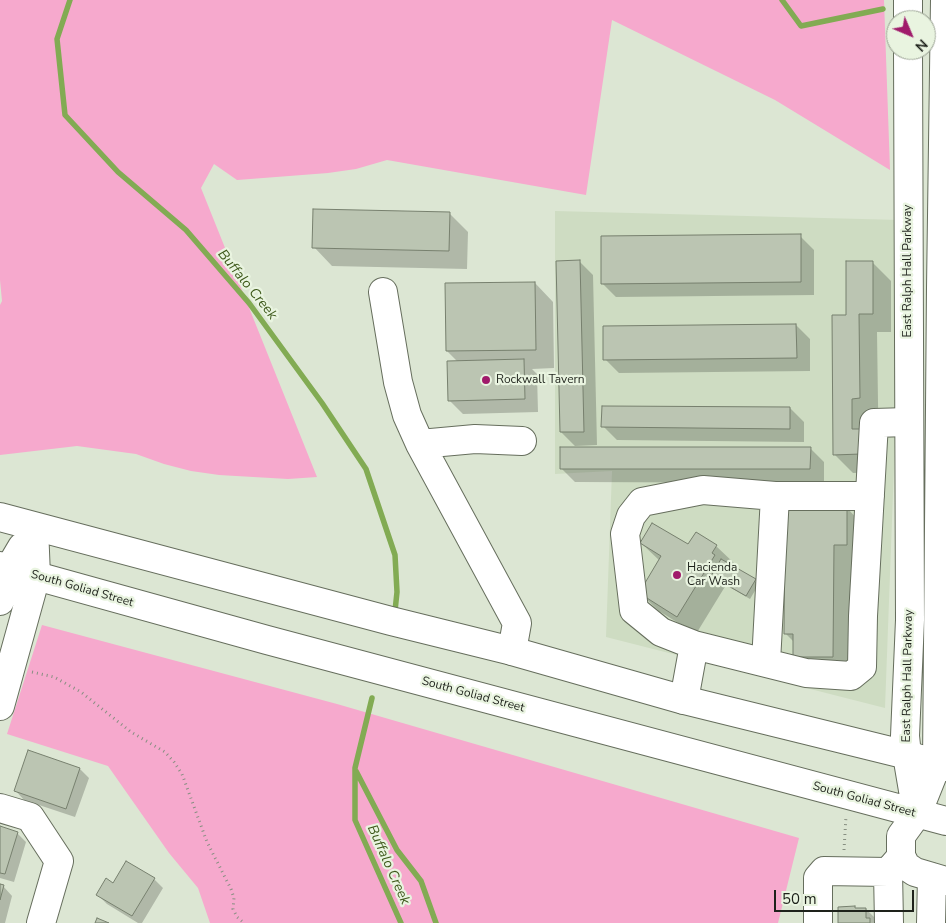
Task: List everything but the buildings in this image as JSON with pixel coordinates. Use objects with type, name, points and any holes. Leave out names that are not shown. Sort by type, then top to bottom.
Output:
[{"type":"main road","points":[[877,923],[877,909],[892,872],[901,836],[917,814],[942,765],[939,422],[943,289],[945,0]]},
{"type":"main road","name":"East Ralph Hall Parkway","points":[[908,60],[910,620],[905,736],[917,814]]},
{"type":"main road","points":[[908,289],[943,289]]},
{"type":"main road","points":[[383,292],[398,382],[407,415],[420,444],[518,623],[512,651]]},
{"type":"main road","points":[[870,496],[775,496],[704,490],[642,502],[631,516],[625,534],[634,610],[661,632],[694,645],[806,672],[851,676],[862,667],[863,616],[870,496],[874,423],[939,422]]},
{"type":"main road","points":[[420,444],[475,440],[522,442]]},
{"type":"main road","points":[[766,662],[775,496]]},
{"type":"main road","points":[[0,517],[512,651],[684,700],[942,765]]},
{"type":"main road","points":[[0,601],[5,568],[34,527]]},
{"type":"main road","points":[[0,706],[36,576],[34,527]]},
{"type":"main road","name":"South Goliad Street","points":[[5,568],[276,643],[946,821]]},
{"type":"main road","points":[[684,700],[694,645]]},
{"type":"main road","points":[[0,808],[30,817],[59,861],[41,923]]},
{"type":"main road","points":[[818,923],[818,878],[824,871],[892,872],[906,866],[915,872],[939,879],[930,923]]},
{"type":"main road","points":[[889,923],[892,872]]},
{"type":"path","points":[[24,670],[54,677],[81,692],[131,732],[165,752],[182,774],[207,842],[231,889],[234,898],[233,909],[237,917],[244,923]]},
{"type":"shaded area","points":[[0,0],[884,0],[890,170],[775,100],[612,20],[586,195],[387,160],[356,169],[328,173],[237,180],[214,164],[201,188],[317,477],[288,479],[219,475],[191,471],[136,454],[77,446],[0,455],[0,305],[2,301],[0,280]]},
{"type":"shaded area","points":[[555,211],[900,220],[894,467],[885,708],[606,637],[612,471],[555,474]]},
{"type":"shaded area","points":[[42,625],[337,704],[799,838],[778,923],[210,923],[198,888],[169,853],[108,766],[7,734]]},
{"type":"waterway","name":"Buffalo Creek","points":[[70,0],[57,39],[65,115],[118,172],[186,230],[249,303],[322,403],[366,469],[395,555],[397,592],[395,611]]},
{"type":"waterway","points":[[782,0],[801,26],[883,9]]},
{"type":"waterway","name":"Buffalo Creek","points":[[372,698],[355,768],[355,820],[401,923]]},
{"type":"waterway","points":[[356,771],[397,850],[421,881],[436,923]]},
{"type":"place","name":"Rockwall Tavern","points":[[486,380]]},
{"type":"place","name":"Hacienda Car Wash","points":[[677,575]]}]
